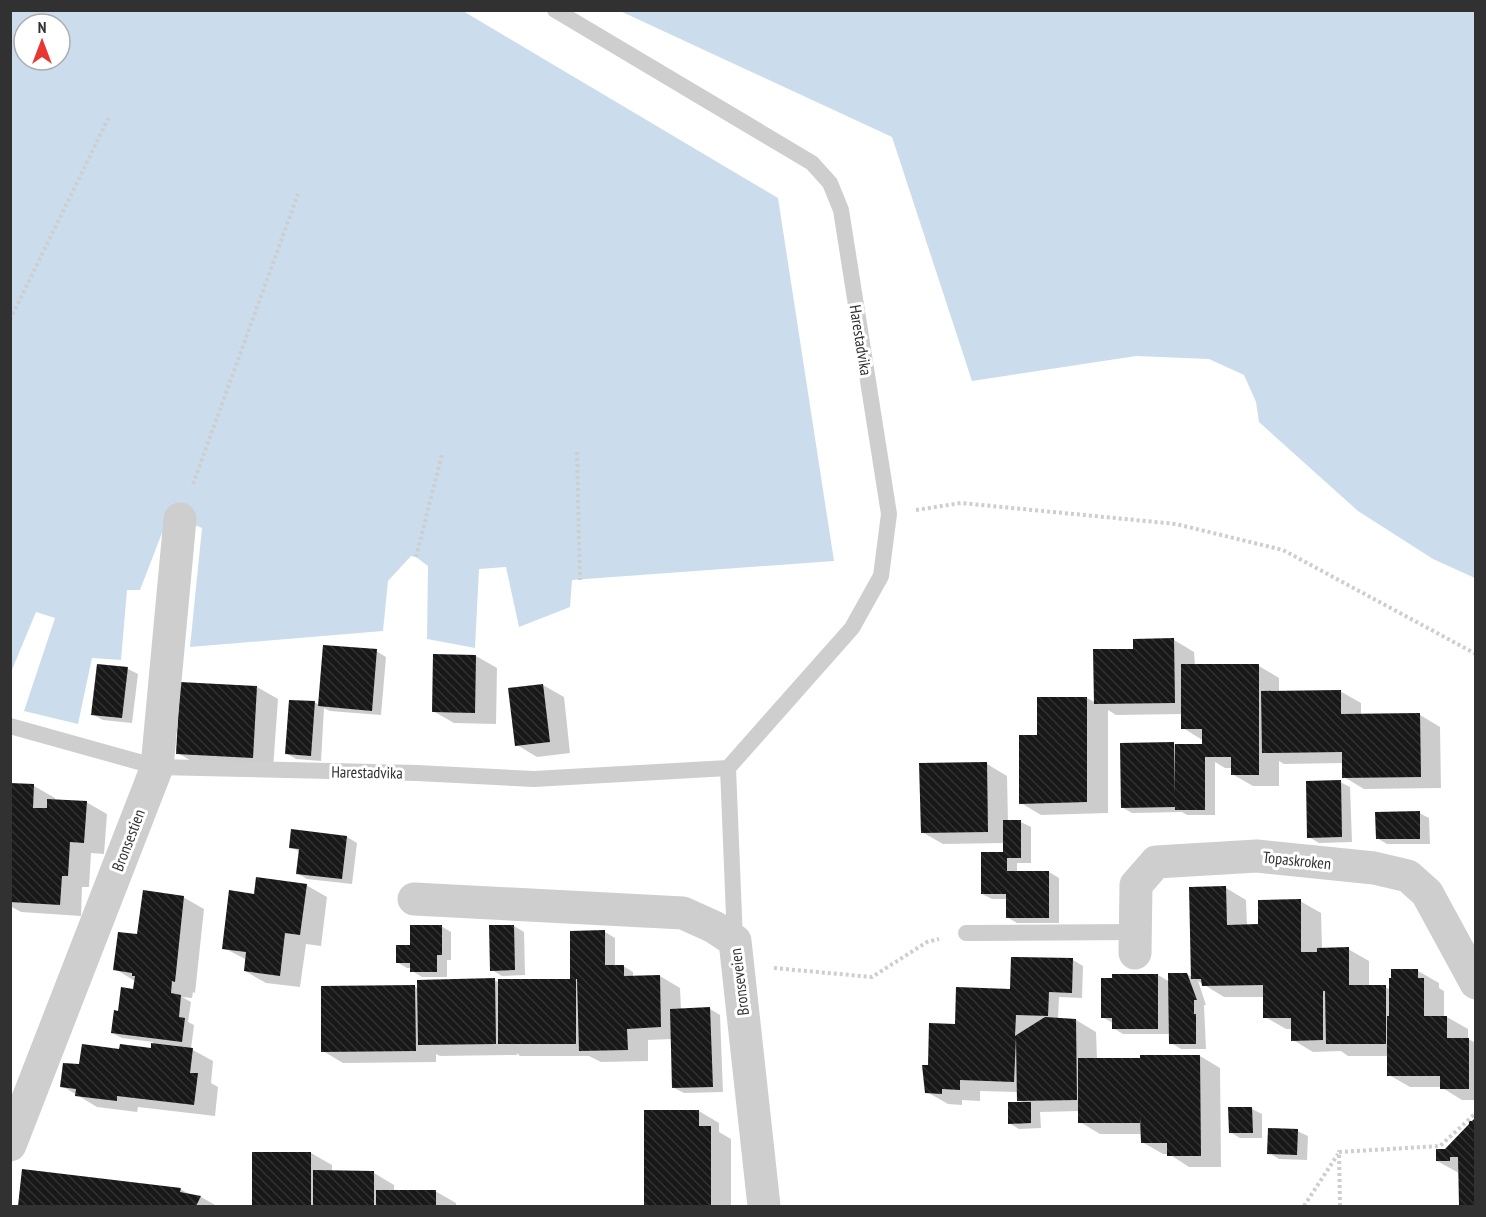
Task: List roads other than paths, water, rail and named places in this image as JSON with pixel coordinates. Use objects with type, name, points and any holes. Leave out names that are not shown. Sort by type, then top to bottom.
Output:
[{"type":"street","name":"Bronsestien","points":[[10,1145],[157,767],[180,519]]},
{"type":"street","name":"Topaskroken","points":[[1135,943],[1136,885],[1156,862],[1257,856],[1374,868],[1408,876],[1428,893],[1476,983]]},
{"type":"street","name":"Bronseveien","points":[[414,898],[683,913],[714,927],[736,953],[764,1206]]},
{"type":"lane","name":"Harestadvika","points":[[10,726],[157,767],[417,773],[534,779],[728,768],[852,628],[881,576],[889,514],[841,210],[830,183],[812,163],[555,10]]},
{"type":"lane","points":[[728,768],[736,953]]},
{"type":"lane","points":[[966,933],[1135,943]]},
{"type":"water","points":[[11,11],[463,11],[778,198],[834,561],[572,580],[570,607],[519,627],[506,567],[479,569],[475,648],[427,639],[428,566],[411,556],[388,581],[383,631],[190,647],[202,528],[169,515],[140,590],[127,590],[121,660],[92,658],[78,724],[24,711],[55,618],[36,612],[11,672]]},
{"type":"water","points":[[620,11],[1475,11],[1475,578],[1433,559],[1358,511],[1259,422],[1256,402],[1244,375],[1209,359],[1136,356],[972,381],[892,137]]}]
